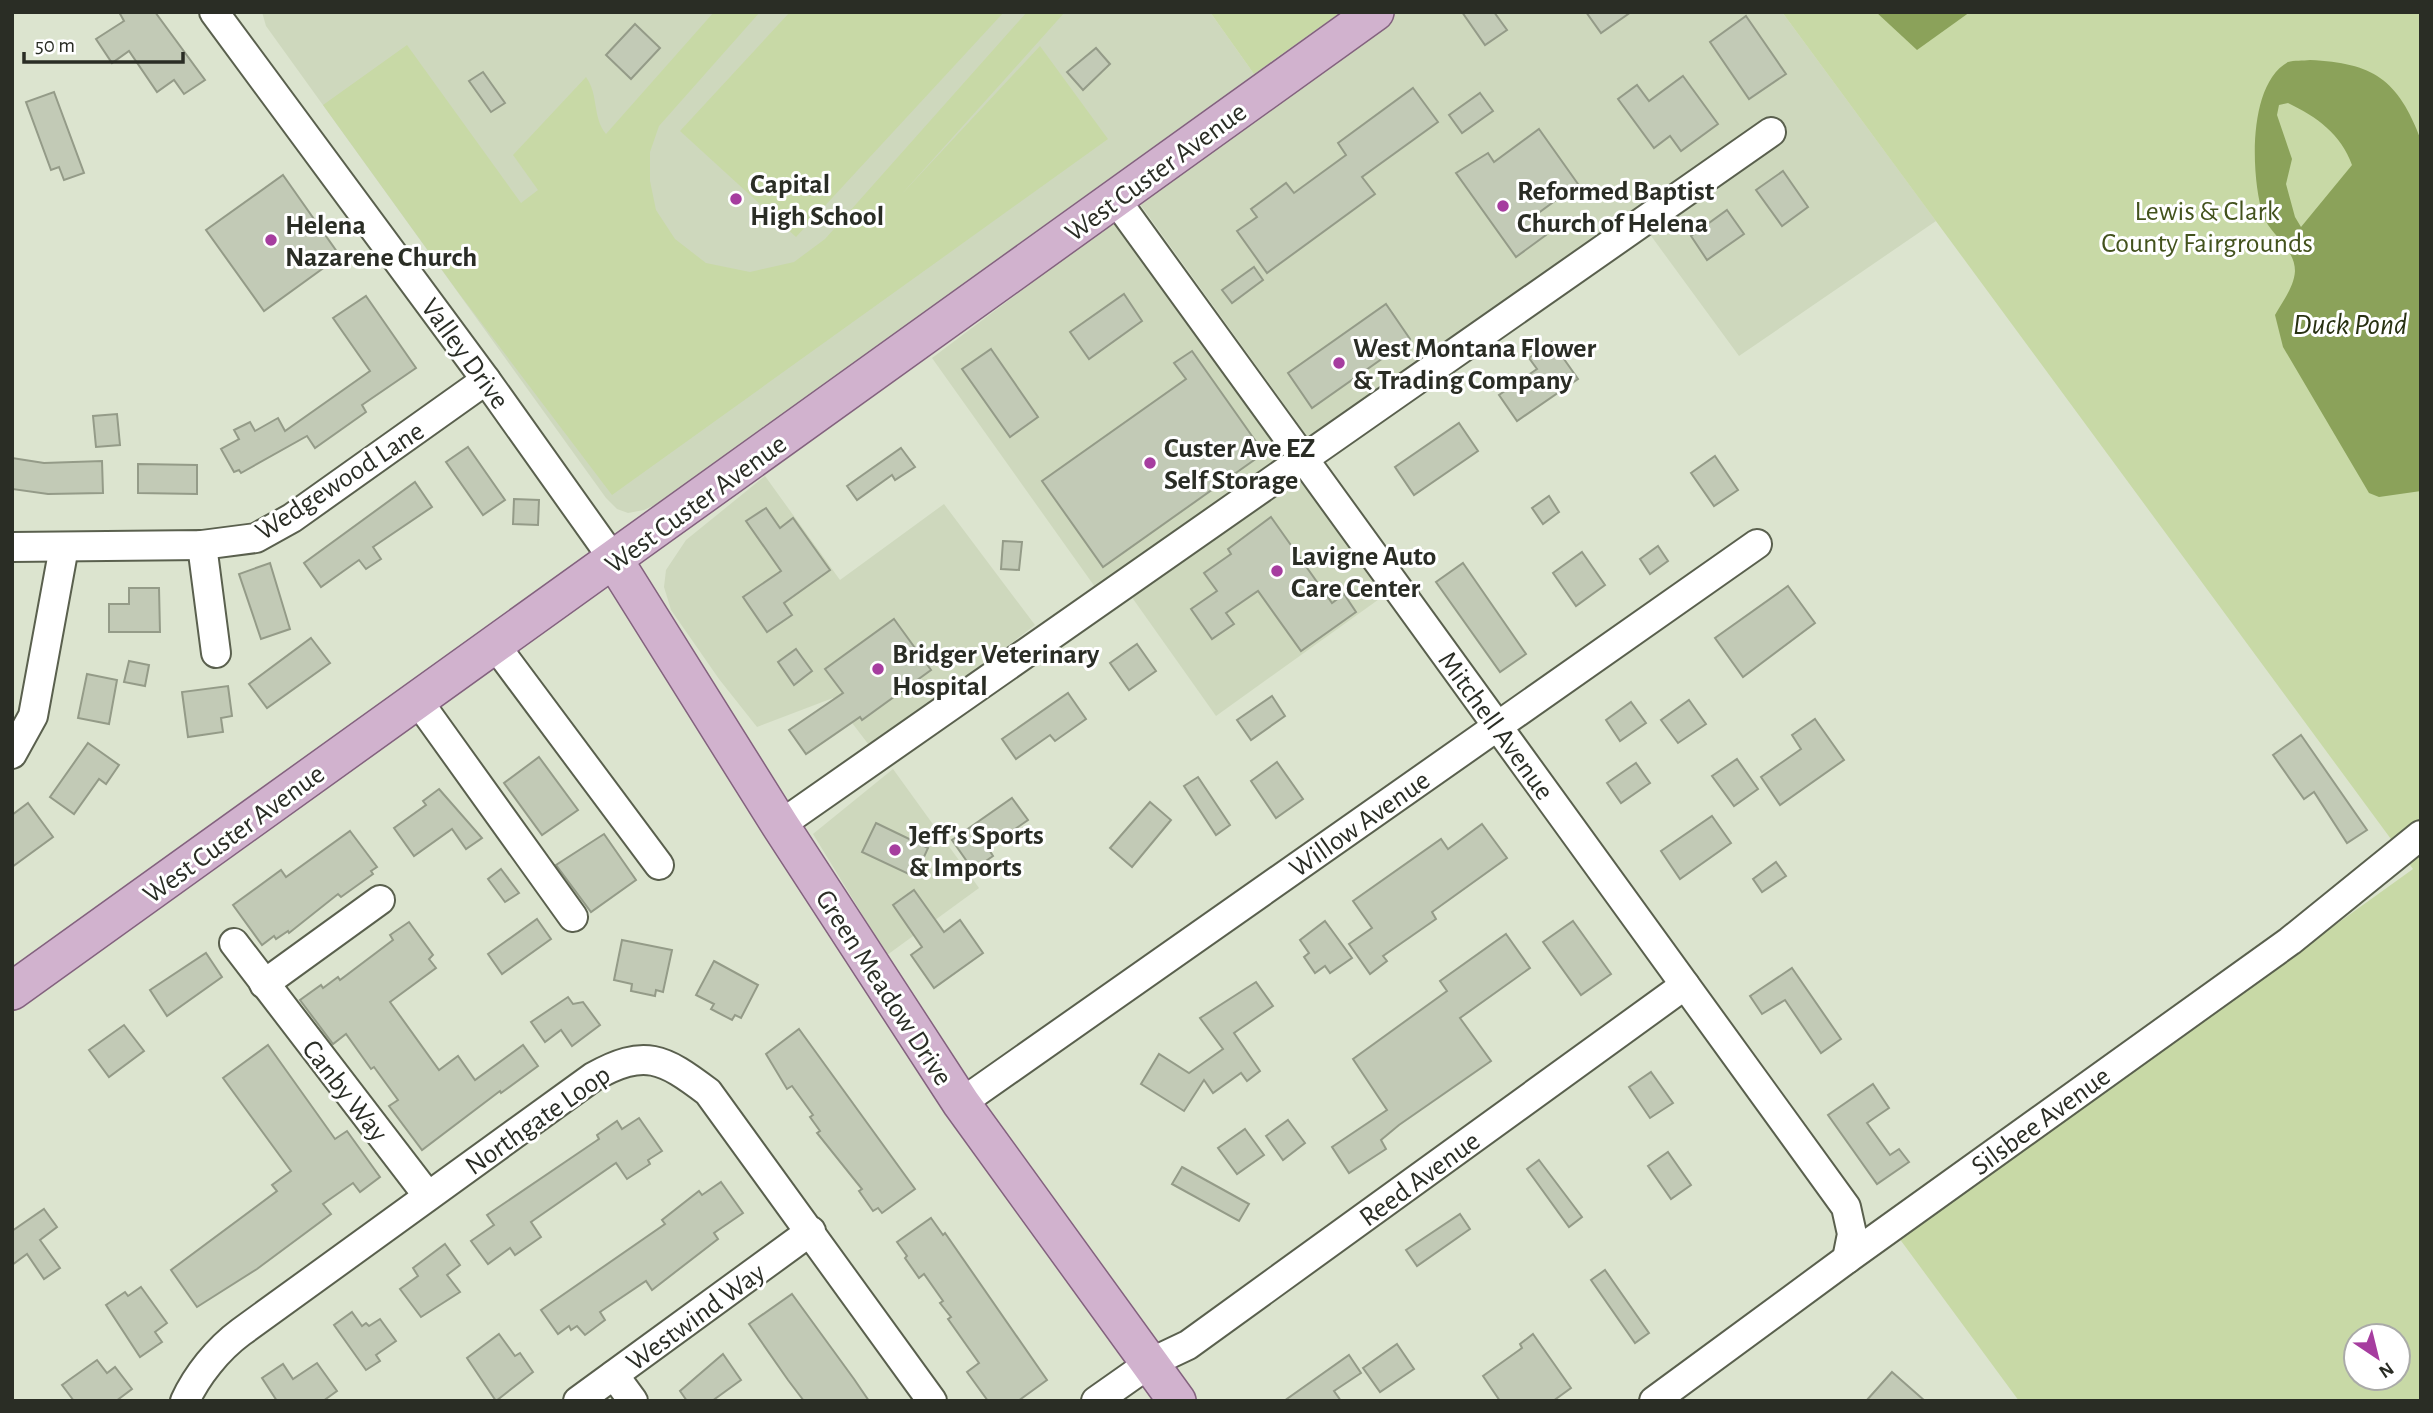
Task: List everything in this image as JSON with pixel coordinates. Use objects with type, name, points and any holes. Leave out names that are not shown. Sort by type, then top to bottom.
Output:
[{"type":"main road","name":"West Custer Avenue","points":[[12,991],[1375,12]]},
{"type":"main road","name":"Green Meadow Drive","points":[[614,560],[780,825],[961,1103],[1177,1401]]},
{"type":"street","name":"Valley Drive","points":[[214,12],[486,380],[614,560]]},
{"type":"street","points":[[780,825],[1771,132]]},
{"type":"street","name":"Mitchell Avenue","points":[[1116,200],[1846,1207],[1852,1234],[1846,1259]]},
{"type":"street","name":"Wedgewood Lane","points":[[12,547],[202,545],[241,542],[270,532],[486,380]]},
{"type":"street","name":"Willow Avenue","points":[[961,1103],[1757,544]]},
{"type":"street","points":[[202,545],[216,653]]},
{"type":"street","points":[[12,754],[33,716],[64,547]]},
{"type":"street","points":[[495,645],[659,865]]},
{"type":"street","points":[[418,701],[573,917]]},
{"type":"street","name":"Silsbee Avenue","points":[[1654,1401],[1846,1259],[2290,941],[2421,835]]},
{"type":"street","points":[[264,984],[380,900]]},
{"type":"street","name":"Canby Way","points":[[234,943],[428,1196]]},
{"type":"street","name":"Reed Avenue","points":[[1096,1401],[1150,1363],[1188,1345],[1685,985]]},
{"type":"street","name":"Northgate Loop","points":[[185,1401],[192,1385],[228,1342],[593,1077],[622,1061],[650,1060],[675,1067],[708,1092],[932,1401]]},
{"type":"street","name":"Westwind Way","points":[[578,1401],[811,1231]]},
{"type":"street","points":[[614,1375],[633,1401]]},
{"type":"shaded area","name":"Capital High School","points":[[262,12],[1210,12],[1254,74],[661,502],[644,510],[628,513],[617,509],[606,498],[266,26]]},
{"type":"shaded area","points":[[1398,12],[1782,12],[1936,221],[1739,356],[1646,229],[1317,450],[1137,200]]},
{"type":"shaded area","points":[[1111,223],[1125,226],[1286,454],[1095,587],[932,358]]},
{"type":"shaded area","points":[[765,476],[840,580],[944,504],[1035,625],[872,749],[833,698],[757,727],[719,679],[671,610],[664,587],[666,570],[686,540]]},
{"type":"shaded area","points":[[1304,476],[1389,592],[1216,716],[1131,596]]},
{"type":"shaded area","points":[[893,769],[979,888],[887,955],[813,834]]},
{"type":"green space","points":[[714,12],[760,12],[659,126],[650,152],[650,181],[656,210],[675,239],[706,263],[750,272],[794,262],[825,239],[1027,12],[1065,12],[900,196],[1040,46],[1108,139],[612,495],[458,292],[323,105],[407,45],[521,203],[538,190],[513,155],[586,77],[606,134]]},
{"type":"green space","points":[[790,12],[1004,12],[796,237],[680,131]]},
{"type":"green space","points":[[1210,12],[1341,12],[1254,74]]},
{"type":"green space","name":"Lewis & Clark County Fairgrounds","points":[[1782,12],[2421,12],[2421,1401],[2019,1401],[1899,1238],[2413,869]]},
{"type":"water","points":[[1876,12],[1970,12],[1917,50]]},
{"type":"water","name":"Duck Pond","points":[[2307,60],[2351,65],[2380,78],[2403,102],[2421,140],[2421,491],[2379,497],[2369,493],[2283,347],[2275,315],[2290,288],[2295,271],[2294,263],[2287,248],[2263,215],[2256,178],[2256,133],[2265,90],[2275,74],[2288,62]],"holes":[[[2288,103],[2335,135],[2352,165],[2301,227],[2295,217],[2286,184],[2292,159],[2277,115],[2279,105]]]},
{"type":"building","points":[[119,12],[155,12],[205,80],[184,94],[174,80],[157,92],[129,51],[112,63],[96,39],[124,21]]},
{"type":"building","points":[[1462,12],[1494,12],[1507,30],[1485,45]]},
{"type":"building","points":[[1586,12],[1631,12],[1601,33]]},
{"type":"building","points":[[1746,16],[1786,74],[1749,99],[1710,42]]},
{"type":"building","points":[[635,24],[660,48],[631,79],[606,55]]},
{"type":"building","points":[[1096,48],[1110,64],[1083,90],[1067,72]]},
{"type":"building","points":[[483,72],[505,103],[491,112],[469,81]]},
{"type":"building","points":[[1683,76],[1718,124],[1681,151],[1670,136],[1654,148],[1618,99],[1637,85],[1649,101]]},
{"type":"building","points":[[1413,88],[1438,122],[1362,177],[1375,194],[1267,273],[1237,231],[1257,217],[1251,209],[1286,183],[1294,193],[1346,155],[1338,143]]},
{"type":"building","points":[[54,92],[84,173],[64,180],[59,167],[51,170],[26,102]]},
{"type":"building","points":[[1480,93],[1493,111],[1462,133],[1449,115]]},
{"type":"building","points":[[1539,129],[1578,184],[1533,217],[1546,235],[1516,257],[1456,173],[1488,153],[1494,162]]},
{"type":"building","points":[[1783,171],[1808,207],[1782,226],[1756,190]]},
{"type":"building","points":[[283,175],[340,256],[264,311],[206,230]]},
{"type":"building","points":[[1727,210],[1744,234],[1707,260],[1691,236]]},
{"type":"building","points":[[1254,267],[1263,280],[1232,303],[1222,290]]},
{"type":"building","points":[[1124,294],[1142,321],[1089,359],[1070,332]]},
{"type":"building","points":[[366,296],[416,368],[362,405],[366,412],[315,448],[307,436],[241,473],[239,470],[234,472],[221,449],[239,439],[234,430],[250,422],[255,431],[278,418],[285,431],[370,371],[333,318]]},
{"type":"building","name":"West Montana Flower & Trading Company","points":[[1386,304],[1410,339],[1312,408],[1288,373]]},
{"type":"building","points":[[1552,342],[1578,379],[1517,421],[1499,395],[1537,369],[1529,358]]},
{"type":"building","points":[[991,349],[1038,417],[1010,437],[962,369]]},
{"type":"building","points":[[1192,351],[1264,453],[1103,567],[1042,481],[1186,379],[1174,363]]},
{"type":"building","points":[[117,414],[120,445],[96,447],[93,416]]},
{"type":"building","points":[[1459,423],[1478,451],[1414,495],[1395,467]]},
{"type":"building","points":[[468,447],[505,500],[483,515],[446,462]]},
{"type":"building","points":[[901,448],[915,467],[895,480],[892,475],[857,500],[847,486]]},
{"type":"building","points":[[1715,456],[1738,490],[1714,506],[1691,473]]},
{"type":"building","points":[[12,458],[44,463],[102,461],[103,493],[48,494],[12,489]]},
{"type":"building","points":[[138,464],[197,465],[197,494],[138,493]]},
{"type":"building","points":[[415,482],[432,507],[373,547],[381,559],[366,569],[359,560],[321,587],[304,563]]},
{"type":"building","points":[[1549,496],[1559,512],[1543,524],[1532,508]]},
{"type":"building","points":[[514,499],[539,500],[538,525],[513,524]]},
{"type":"building","points":[[766,508],[780,528],[793,518],[830,570],[784,603],[792,615],[767,632],[743,597],[781,571],[746,521]]},
{"type":"building","name":"Lavigne Auto Care Center","points":[[1271,517],[1332,603],[1344,594],[1356,612],[1301,651],[1258,591],[1226,613],[1234,624],[1212,639],[1191,609],[1217,591],[1204,573],[1231,554],[1228,549]]},
{"type":"building","points":[[1003,541],[1022,542],[1019,570],[1001,569]]},
{"type":"building","points":[[1658,546],[1668,561],[1650,574],[1640,559]]},
{"type":"building","points":[[1582,552],[1605,585],[1576,606],[1553,573]]},
{"type":"building","points":[[270,563],[290,629],[261,639],[239,574]]},
{"type":"building","points":[[1463,563],[1526,654],[1500,672],[1436,582]]},
{"type":"building","points":[[1788,586],[1815,623],[1743,677],[1715,638]]},
{"type":"building","points":[[129,588],[159,588],[160,632],[109,632],[109,604],[129,604]]},
{"type":"building","name":"Bridger Veterinary Hospital","points":[[894,619],[931,670],[862,720],[860,717],[806,754],[789,730],[843,693],[825,669]]},
{"type":"building","points":[[311,638],[330,663],[267,708],[249,684]]},
{"type":"building","points":[[1137,644],[1156,671],[1129,690],[1110,663]]},
{"type":"building","points":[[796,649],[812,671],[794,685],[778,662]]},
{"type":"building","points":[[129,661],[149,665],[145,686],[124,682]]},
{"type":"building","points":[[87,674],[117,680],[109,724],[78,718]]},
{"type":"building","points":[[228,686],[232,716],[221,718],[223,732],[188,737],[182,692]]},
{"type":"building","points":[[1068,693],[1086,719],[1055,741],[1050,735],[1016,759],[1002,739]]},
{"type":"building","points":[[1272,696],[1285,716],[1251,740],[1237,720]]},
{"type":"building","points":[[1689,700],[1706,724],[1678,743],[1661,720]]},
{"type":"building","points":[[1631,702],[1646,723],[1620,741],[1606,720]]},
{"type":"building","points":[[1815,719],[1844,760],[1780,805],[1761,777],[1801,749],[1792,735]]},
{"type":"building","points":[[2301,735],[2367,830],[2347,843],[2314,792],[2304,799],[2273,755]]},
{"type":"building","points":[[88,743],[119,765],[106,784],[99,779],[74,814],[50,797]]},
{"type":"building","points":[[539,757],[578,810],[542,835],[504,783]]},
{"type":"building","points":[[1737,759],[1758,789],[1734,806],[1712,776]]},
{"type":"building","points":[[1277,762],[1303,799],[1276,818],[1251,781]]},
{"type":"building","points":[[1636,763],[1650,783],[1621,803],[1607,783]]},
{"type":"building","points":[[1198,777],[1230,825],[1216,835],[1184,786]]},
{"type":"building","points":[[439,789],[482,838],[466,849],[452,829],[414,856],[394,828],[426,805],[423,801]]},
{"type":"building","points":[[1012,798],[1028,820],[988,848],[993,856],[973,870],[952,840]]},
{"type":"building","points":[[1150,802],[1171,820],[1132,867],[1110,848]]},
{"type":"building","points":[[28,803],[53,837],[12,867],[12,815]]},
{"type":"building","points":[[1712,816],[1731,843],[1680,879],[1661,851]]},
{"type":"building","name":"Jeff's Sports & Imports","points":[[876,823],[928,848],[915,877],[862,852]]},
{"type":"building","points":[[1482,824],[1507,858],[1432,912],[1436,919],[1383,956],[1387,961],[1370,974],[1349,944],[1372,928],[1353,901],[1441,839],[1448,849]]},
{"type":"building","points":[[350,831],[377,867],[371,871],[373,874],[341,897],[338,894],[289,933],[288,931],[276,939],[274,936],[262,945],[233,905],[281,870],[286,877]]},
{"type":"building","points":[[604,834],[636,880],[591,912],[556,865]]},
{"type":"building","points":[[1776,862],[1786,876],[1762,892],[1753,879]]},
{"type":"building","points":[[501,869],[519,893],[505,902],[488,879]]},
{"type":"building","points":[[914,890],[944,932],[960,920],[983,953],[934,988],[911,955],[922,947],[893,905]]},
{"type":"building","points":[[537,919],[551,939],[502,974],[488,954]]},
{"type":"building","points":[[1325,921],[1352,958],[1330,973],[1325,966],[1315,973],[1304,957],[1309,953],[1300,940]]},
{"type":"building","points":[[1573,921],[1611,974],[1581,995],[1543,942]]},
{"type":"building","points":[[409,922],[433,955],[429,959],[436,968],[390,1002],[439,1070],[458,1056],[475,1080],[523,1045],[538,1066],[422,1150],[389,1106],[398,1100],[374,1067],[371,1069],[346,1034],[333,1044],[300,1000],[321,985],[323,988],[338,977],[340,980],[393,940],[390,935]]},
{"type":"building","points":[[1506,934],[1530,968],[1460,1018],[1491,1061],[1399,1125],[1381,1140],[1386,1149],[1349,1173],[1332,1147],[1387,1110],[1353,1059],[1447,991],[1440,981]]},
{"type":"building","points":[[622,940],[672,950],[663,992],[656,990],[655,996],[631,991],[632,984],[614,980]]},
{"type":"building","points":[[206,953],[222,977],[167,1016],[150,990]]},
{"type":"building","points":[[714,961],[758,985],[741,1018],[735,1015],[732,1020],[711,1009],[714,1004],[696,995]]},
{"type":"building","points":[[1792,968],[1841,1039],[1821,1053],[1785,1000],[1762,1014],[1750,996]]},
{"type":"building","points":[[1256,982],[1273,1006],[1234,1033],[1260,1071],[1247,1081],[1241,1073],[1213,1093],[1204,1080],[1184,1111],[1141,1084],[1159,1054],[1189,1073],[1223,1049],[1200,1018]]},
{"type":"building","points":[[568,997],[573,1004],[583,1002],[600,1025],[572,1046],[561,1030],[545,1042],[531,1022]]},
{"type":"building","points":[[124,1025],[144,1051],[109,1077],[89,1050]]},
{"type":"building","points":[[799,1029],[915,1189],[882,1213],[878,1208],[873,1211],[859,1191],[862,1189],[817,1133],[820,1131],[810,1117],[813,1115],[792,1086],[787,1089],[766,1054]]},
{"type":"building","points":[[268,1045],[335,1139],[347,1131],[380,1177],[360,1192],[353,1183],[323,1204],[331,1214],[257,1269],[197,1307],[171,1270],[277,1191],[272,1185],[291,1171],[223,1078]]},
{"type":"building","points":[[1651,1072],[1673,1103],[1650,1118],[1629,1087]]},
{"type":"building","points":[[1873,1084],[1889,1108],[1867,1123],[1890,1155],[1899,1149],[1909,1162],[1877,1184],[1828,1115]]},
{"type":"building","points":[[639,1118],[662,1151],[648,1160],[650,1164],[627,1179],[616,1163],[531,1222],[541,1237],[515,1255],[510,1248],[488,1264],[471,1241],[494,1225],[487,1215],[599,1139],[597,1135],[617,1121],[622,1129]]},
{"type":"building","points":[[1288,1120],[1305,1143],[1283,1160],[1266,1136]]},
{"type":"building","points":[[1245,1129],[1264,1155],[1237,1174],[1218,1148]]},
{"type":"building","points":[[1668,1152],[1691,1185],[1671,1199],[1648,1166]]},
{"type":"building","points":[[1539,1160],[1582,1217],[1569,1227],[1527,1169]]},
{"type":"building","points":[[1182,1167],[1249,1204],[1239,1221],[1172,1184]]},
{"type":"building","points":[[721,1182],[743,1213],[714,1233],[718,1239],[652,1290],[646,1281],[600,1312],[605,1320],[585,1335],[577,1326],[571,1330],[569,1326],[558,1334],[541,1310],[665,1224],[662,1220],[699,1191],[702,1195]]},
{"type":"building","points":[[44,1209],[57,1227],[40,1240],[60,1268],[44,1279],[27,1254],[12,1265],[12,1231]]},
{"type":"building","points":[[1460,1214],[1470,1229],[1417,1266],[1406,1250]]},
{"type":"building","points":[[931,1218],[943,1235],[945,1233],[1047,1380],[1018,1401],[988,1401],[967,1372],[979,1363],[948,1319],[951,1317],[940,1303],[943,1301],[924,1274],[919,1278],[897,1242]]},
{"type":"building","points":[[445,1244],[460,1265],[447,1275],[460,1292],[421,1317],[400,1289],[418,1276],[413,1268]]},
{"type":"building","points":[[1605,1270],[1649,1333],[1635,1343],[1591,1280]]},
{"type":"building","points":[[141,1287],[167,1323],[155,1332],[162,1342],[140,1357],[106,1305],[125,1292],[128,1296]]},
{"type":"building","points":[[792,1294],[869,1401],[804,1401],[788,1380],[749,1324]]},
{"type":"building","points":[[352,1312],[362,1326],[366,1323],[369,1326],[380,1319],[396,1341],[376,1355],[380,1361],[366,1370],[334,1325]]},
{"type":"building","points":[[499,1334],[515,1356],[520,1353],[533,1372],[496,1401],[467,1358]]},
{"type":"building","points":[[1533,1334],[1571,1388],[1553,1401],[1500,1401],[1483,1376],[1522,1348],[1520,1344]]},
{"type":"building","points":[[1397,1344],[1414,1369],[1380,1392],[1363,1368]]},
{"type":"building","points":[[723,1354],[741,1380],[712,1401],[687,1401],[680,1391]]},
{"type":"building","points":[[1349,1355],[1361,1373],[1334,1391],[1341,1401],[1284,1401]]},
{"type":"building","points":[[97,1360],[107,1373],[115,1367],[132,1389],[116,1401],[74,1401],[62,1385]]},
{"type":"building","points":[[317,1363],[337,1391],[323,1401],[277,1401],[262,1378],[283,1364],[293,1379]]},
{"type":"building","points":[[1892,1372],[1925,1401],[1866,1401]]},
{"type":"place","name":"Capital High School","points":[[736,199]]},
{"type":"place","name":"Reformed Baptist Church of Helena","points":[[1503,206]]},
{"type":"place","name":"Helena Nazarene Church","points":[[271,240]]},
{"type":"place","name":"West Montana Flower & Trading Company","points":[[1339,363]]},
{"type":"place","name":"Custer Ave EZ Self Storage","points":[[1150,463]]},
{"type":"place","name":"Lavigne Auto Care Center","points":[[1277,571]]},
{"type":"place","name":"Bridger Veterinary Hospital","points":[[878,669]]},
{"type":"place","name":"Jeff's Sports & Imports","points":[[895,850]]}]
